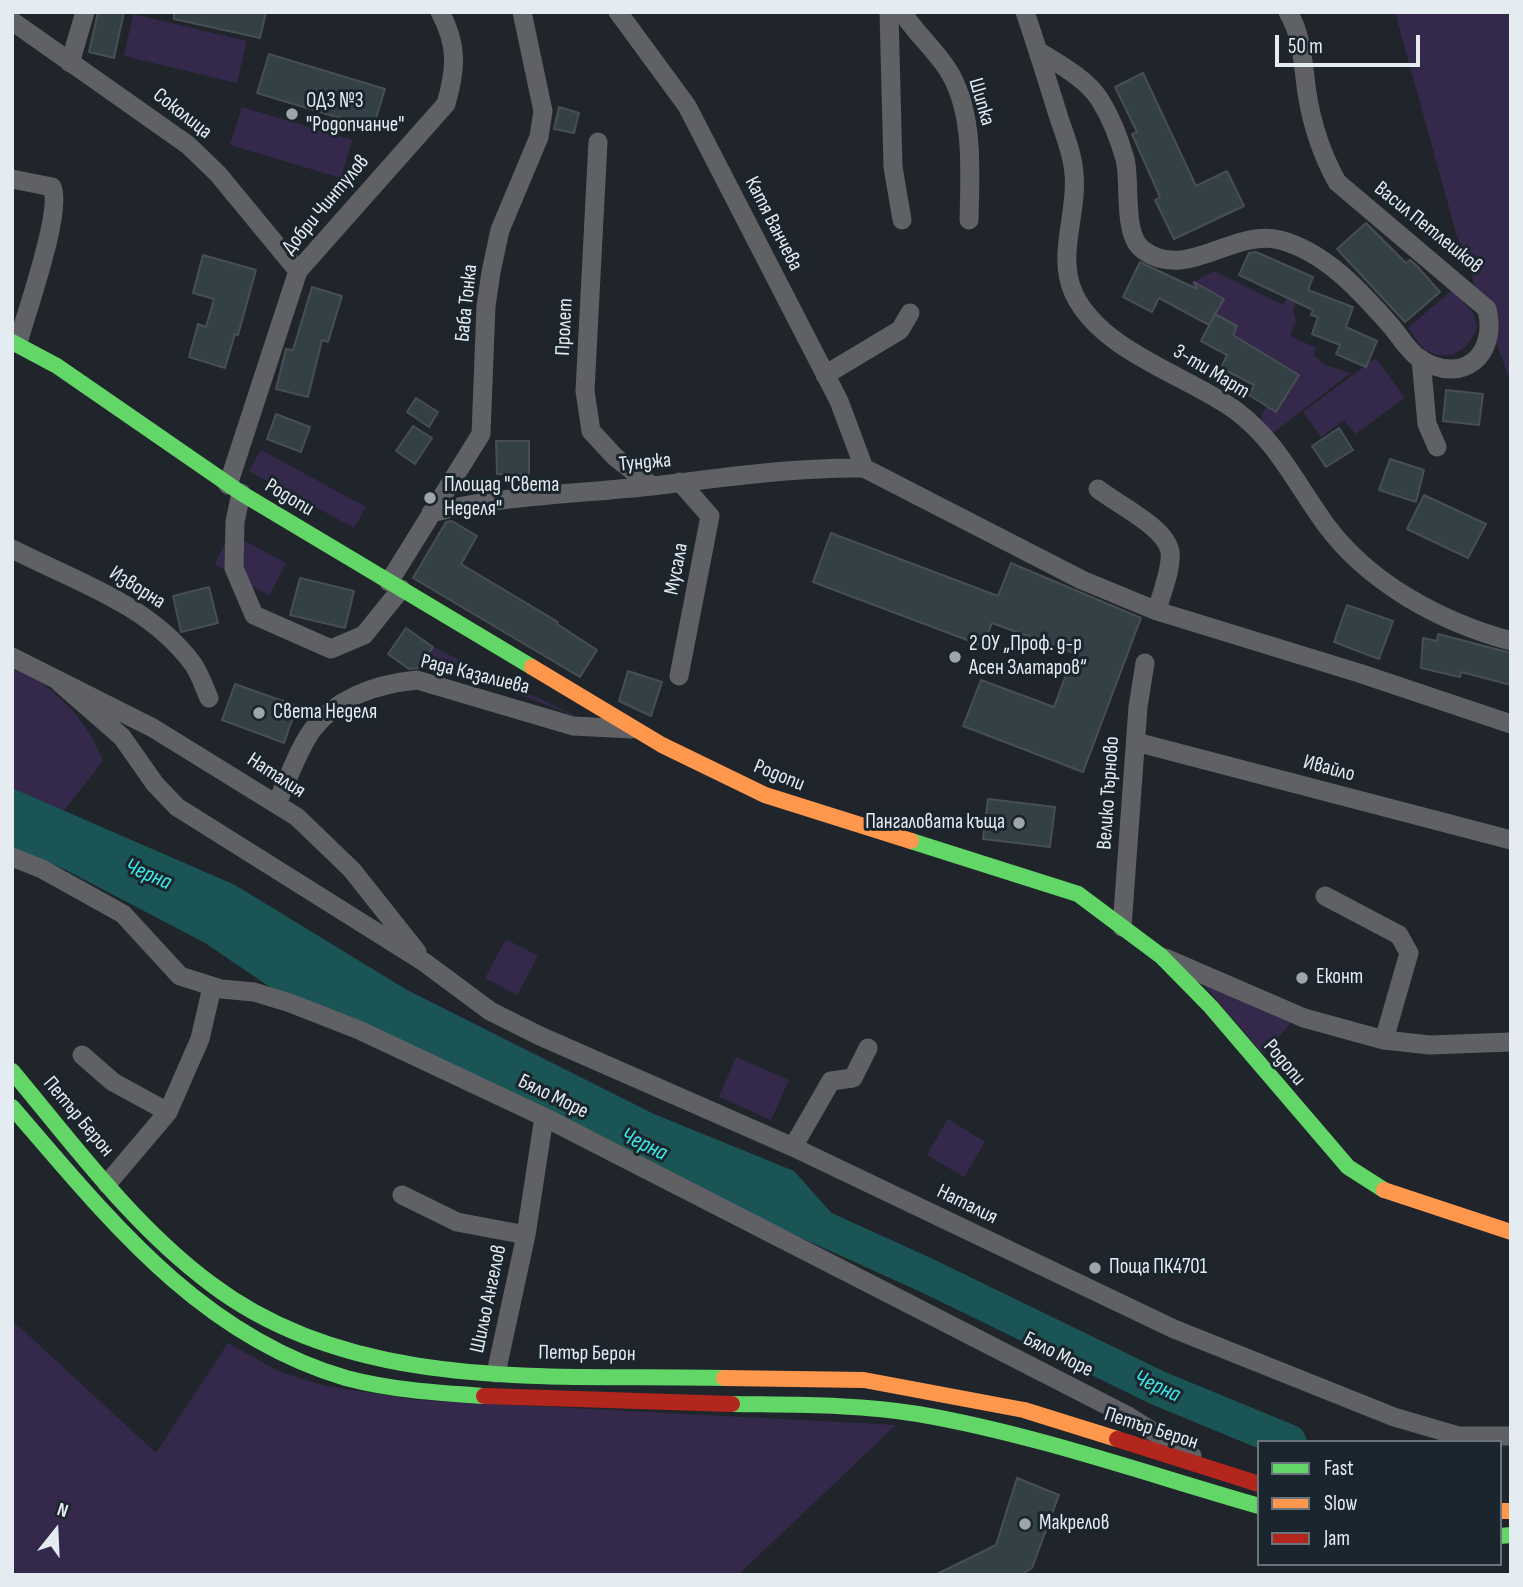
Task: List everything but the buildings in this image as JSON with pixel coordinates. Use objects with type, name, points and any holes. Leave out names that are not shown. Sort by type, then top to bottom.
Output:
[{"type":"main road","name":"Родопи","points":[[15,342],[57,366],[234,489],[662,745],[765,795],[1077,894],[1161,956],[1212,1007],[1348,1167],[1392,1195],[1511,1232]]},
{"type":"main road","name":"Петър Берон","points":[[12,1071],[107,1184],[170,1249],[198,1273],[245,1307],[289,1330],[346,1353],[398,1365],[496,1373],[864,1380],[961,1396],[1024,1410],[1223,1475],[1257,1484]]},
{"type":"main road","name":"Петър Берон","points":[[12,1107],[126,1238],[195,1301],[278,1352],[346,1378],[424,1392],[492,1397],[880,1409],[957,1421],[1257,1505]]},
{"type":"main road","points":[[1018,1437],[1024,1410]]},
{"type":"street","points":[[70,63],[85,12]]},
{"type":"street","name":"Добри Чинтулов","points":[[395,586],[364,635],[331,649],[254,615],[234,568],[234,489],[298,271],[446,104],[454,73],[456,51],[440,12]]},
{"type":"street","name":"Баба Тонка","points":[[395,586],[431,513],[481,433],[486,306],[491,272],[500,230],[539,137],[543,111],[522,12]]},
{"type":"street","name":"Катя Ванчева","points":[[618,12],[687,106],[839,401],[864,468]]},
{"type":"street","points":[[889,12],[893,167],[902,220]]},
{"type":"street","name":"Шипка","points":[[902,12],[947,68],[964,112],[970,167],[968,220]]},
{"type":"street","name":"3-ти Март","points":[[1025,12],[1073,164],[1074,196],[1067,267],[1074,293],[1089,316],[1142,357],[1235,410],[1266,436],[1348,553],[1384,581],[1423,607],[1511,641]]},
{"type":"street","name":"Васил Петлешков","points":[[1289,12],[1300,39],[1312,123],[1323,156],[1337,182],[1487,309],[1490,338],[1484,354],[1470,365],[1450,369],[1421,359]]},
{"type":"street","name":"Соколица","points":[[12,21],[70,63],[104,83],[188,145],[218,174],[298,271]]},
{"type":"street","points":[[1038,51],[1073,74],[1098,97],[1116,129],[1126,162],[1131,230],[1140,249],[1163,261],[1189,260],[1258,238],[1280,240],[1325,262],[1358,291],[1421,359],[1427,424],[1437,447]]},
{"type":"street","name":"Пролет","points":[[598,142],[584,391],[591,431],[652,486]]},
{"type":"street","points":[[12,179],[39,182],[52,187],[55,195],[51,223],[15,342]]},
{"type":"street","points":[[825,375],[900,330],[911,313]]},
{"type":"street","name":"Тунджа","points":[[431,513],[516,496],[652,486],[824,467],[864,468]]},
{"type":"street","points":[[864,468],[1082,580],[1157,611],[1359,673],[1511,724]]},
{"type":"street","name":"Мусала","points":[[679,676],[710,516],[680,482]]},
{"type":"street","points":[[1098,489],[1159,530],[1170,554],[1157,611]]},
{"type":"street","name":"Изворна","points":[[12,549],[69,575],[142,615],[172,639],[194,665],[209,698]]},
{"type":"street","name":"Наталия","points":[[12,657],[153,728],[277,803],[310,827],[386,910],[424,962]]},
{"type":"street","name":"Велико Търново","points":[[1122,928],[1145,663]]},
{"type":"street","name":"Рада Казалиева","points":[[277,803],[312,730],[356,692],[399,682],[417,680],[573,726],[637,729]]},
{"type":"street","name":"Наталия","points":[[59,682],[121,737],[164,795],[186,813],[424,962],[490,1010],[540,1036],[793,1147],[1184,1333],[1394,1417],[1460,1436],[1511,1436]]},
{"type":"street","name":"Ивайло","points":[[1136,743],[1511,841]]},
{"type":"street","name":"Бяло Море","points":[[12,857],[42,869],[123,914],[180,976],[212,987],[254,992],[301,1007],[359,1030],[544,1116],[1128,1416],[1223,1475]]},
{"type":"street","points":[[1325,896],[1399,935],[1409,953],[1384,1040]]},
{"type":"street","points":[[1161,956],[1189,965],[1304,1018],[1384,1040],[1430,1045],[1511,1042]]},
{"type":"street","points":[[107,1184],[168,1112],[200,1039],[212,987]]},
{"type":"street","points":[[793,1147],[831,1081],[852,1077],[868,1048]]},
{"type":"street","points":[[82,1055],[113,1082],[168,1112]]},
{"type":"street","name":"Шильо Ангелов","points":[[496,1373],[526,1235],[544,1116]]},
{"type":"street","name":"Шильо Ангелов","points":[[402,1195],[457,1222],[526,1235]]},
{"type":"shaded area","points":[[1395,12],[1511,12],[1511,383],[1456,233]]},
{"type":"shaded area","points":[[133,14],[247,41],[237,83],[124,56]]},
{"type":"shaded area","points":[[242,107],[352,140],[341,178],[230,145]]},
{"type":"shaded area","points":[[1214,271],[1283,305],[1294,287],[1303,289],[1293,310],[1296,321],[1290,336],[1316,348],[1314,355],[1325,365],[1350,373],[1267,438],[1261,415],[1291,372],[1271,357],[1221,331],[1226,325],[1202,313],[1206,295],[1190,284]]},
{"type":"shaded area","points":[[1452,290],[1473,313],[1477,327],[1464,347],[1458,352],[1443,356],[1423,348],[1408,328]]},
{"type":"shaded area","points":[[1376,358],[1405,398],[1355,434],[1344,420],[1321,437],[1303,412]]},
{"type":"shaded area","points":[[261,450],[366,507],[354,528],[249,471]]},
{"type":"shaded area","points":[[230,533],[286,563],[269,596],[215,564]]},
{"type":"shaded area","points":[[433,647],[582,719],[516,693],[421,665]]},
{"type":"shaded area","points":[[12,665],[42,683],[67,705],[88,731],[103,761],[65,809],[12,823]]},
{"type":"shaded area","points":[[506,939],[538,956],[517,995],[485,978]]},
{"type":"shaded area","points":[[1202,983],[1293,1020],[1264,1055]]},
{"type":"shaded area","points":[[736,1057],[789,1080],[771,1120],[719,1097]]},
{"type":"shaded area","points":[[948,1119],[985,1142],[964,1177],[927,1155]]},
{"type":"shaded area","points":[[12,1320],[156,1453],[228,1343],[278,1371],[325,1386],[417,1400],[896,1425],[738,1575],[12,1575]]},
{"type":"water","points":[[12,788],[235,885],[407,990],[654,1114],[794,1171],[836,1218],[744,1187],[424,1027],[373,1027],[289,1000],[205,943],[62,868],[12,849]]},
{"type":"waterway","name":"Черна","points":[[355,1005],[571,1114],[928,1276],[1158,1388],[1284,1440]]},
{"type":"traffic: fast","points":[[12,342],[57,366],[241,493],[532,667]]},
{"type":"traffic: fast","points":[[911,841],[1078,894],[1161,956],[1211,1007],[1348,1167],[1384,1190]]},
{"type":"traffic: fast","points":[[12,1071],[130,1211],[183,1261],[211,1284],[268,1319],[328,1345],[392,1361],[457,1371],[524,1376],[724,1378]]},
{"type":"traffic: fast","points":[[12,1107],[84,1190],[160,1268],[201,1303],[245,1333],[293,1359],[346,1378],[397,1388],[484,1396]]},
{"type":"traffic: fast","points":[[732,1404],[872,1408],[961,1422],[1047,1443],[1257,1505]]},
{"type":"traffic: fast","points":[[1502,1536],[1511,1535]]},
{"type":"traffic: slow","points":[[532,667],[662,745],[765,795],[911,841]]},
{"type":"traffic: slow","points":[[1384,1190],[1511,1232]]},
{"type":"traffic: slow","points":[[724,1378],[864,1380],[1024,1410],[1117,1439]]},
{"type":"traffic: slow","points":[[1502,1511],[1511,1511]]},
{"type":"traffic: jam","points":[[484,1396],[732,1404]]},
{"type":"traffic: jam","points":[[1117,1439],[1257,1483]]},
{"type":"place","name":"ОДЗ №3 \"Родопчанче\"","points":[[292,114]]},
{"type":"place","name":"Площад \"Света Неделя\"","points":[[430,498]]},
{"type":"place","name":"2 ОУ „Проф. д-р Асен Златаров“","points":[[955,657]]},
{"type":"place","name":"Света Неделя","points":[[259,713]]},
{"type":"place","name":"Пангаловата къща","points":[[1019,823]]},
{"type":"place","name":"Еконт","points":[[1302,978]]},
{"type":"place","name":"Поща ПК4701","points":[[1095,1268]]},
{"type":"place","name":"Макрелов","points":[[1025,1524]]}]
